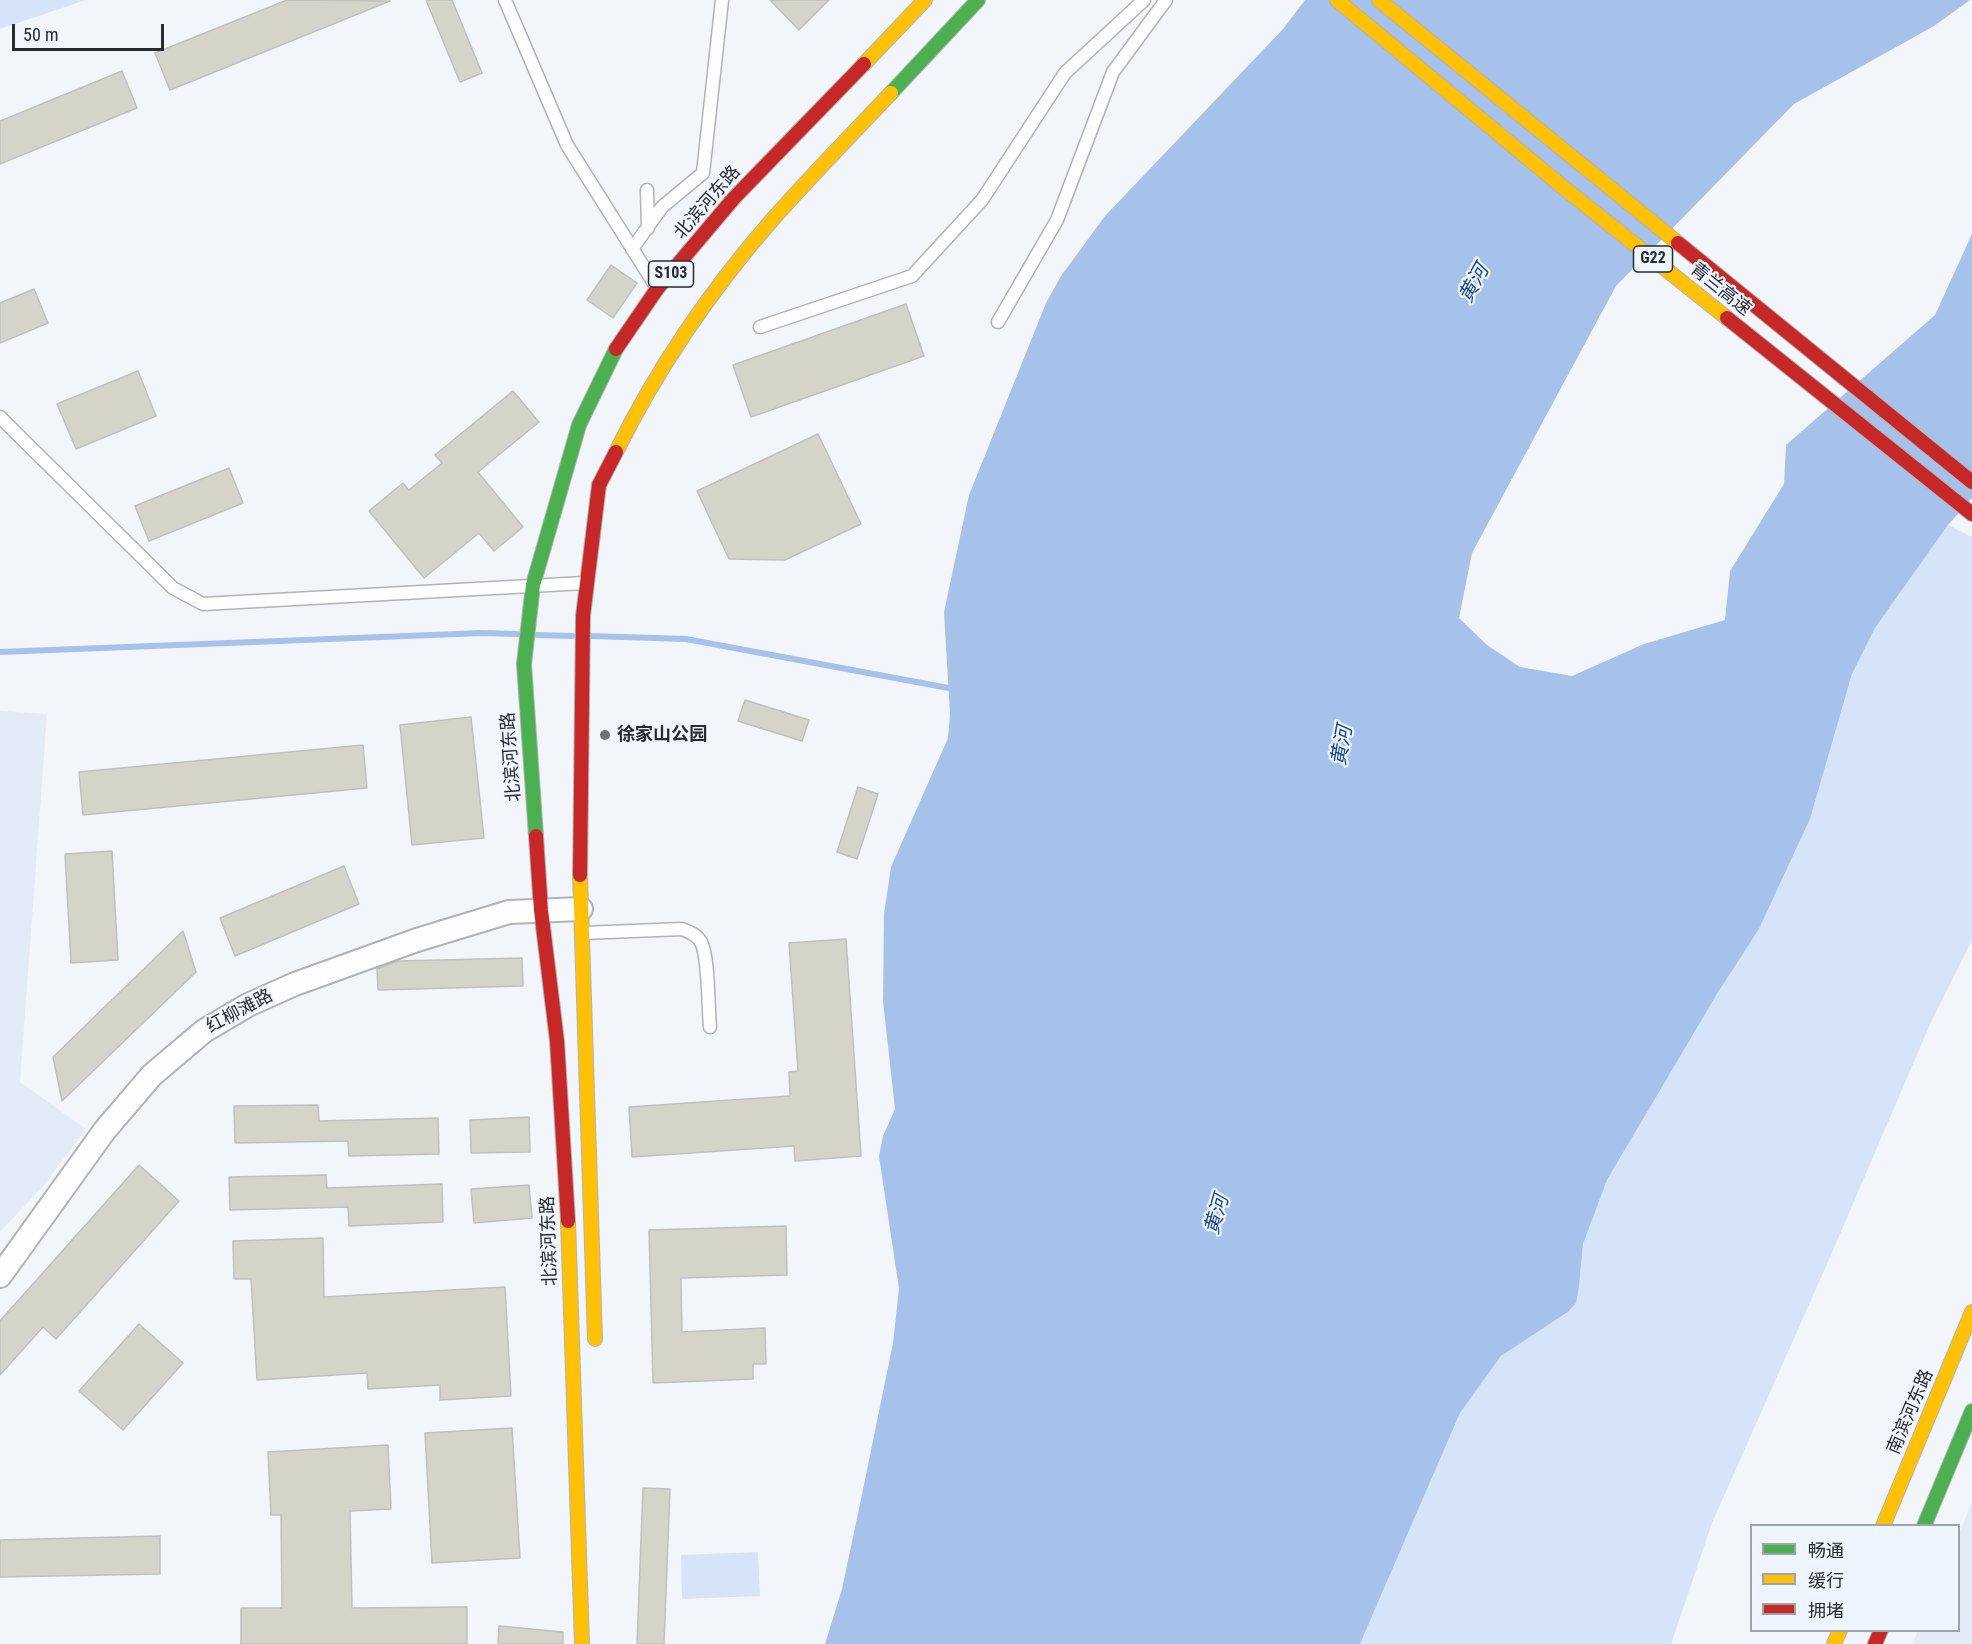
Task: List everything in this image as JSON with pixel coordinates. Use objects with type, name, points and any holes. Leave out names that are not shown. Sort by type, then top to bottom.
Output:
[{"type":"main road","name":"北滨河东路","points":[[582,1644],[566,1194],[557,1041],[541,910],[524,664],[533,585],[579,425],[612,356],[657,289],[734,198],[925,0]]},
{"type":"main road","name":"S103","points":[[585,583],[599,485],[641,401],[701,310],[771,221],[978,0]]},
{"type":"main road","name":"青兰高速","points":[[1337,0],[1564,188],[1972,514]]},
{"type":"main road","name":"青兰高速","points":[[1379,0],[1972,482]]},
{"type":"main road","points":[[585,583],[582,667],[581,909],[595,1348]]},
{"type":"main road","name":"南滨河东路","points":[[1884,1524],[1972,1312]]},
{"type":"main road","points":[[1925,1524],[1972,1411]]},
{"type":"street","name":"红柳滩路","points":[[0,1276],[105,1130],[152,1075],[204,1031],[248,1005],[295,984],[417,940],[509,912],[581,909]]},
{"type":"lane","points":[[505,0],[567,145],[657,289]]},
{"type":"lane","points":[[632,249],[662,207],[703,173],[722,0]]},
{"type":"lane","points":[[760,327],[912,276],[982,200],[1065,73],[1144,0]]},
{"type":"lane","points":[[998,322],[1057,220],[1113,72],[1166,0]]},
{"type":"lane","points":[[647,190],[648,228]]},
{"type":"lane","points":[[0,417],[173,588],[203,604],[585,583]]},
{"type":"lane","points":[[582,933],[682,929],[690,932],[702,944],[704,953],[710,1027]]},
{"type":"shaded area","points":[[0,0],[86,0],[0,29]]},
{"type":"shaded area","points":[[1948,525],[1972,537],[1972,940],[1931,1022],[1712,1523],[1671,1644],[1360,1644],[1460,1413],[1501,1356],[1568,1312],[1579,1287],[1583,1244],[1607,1180],[1717,994],[1759,929],[1810,819],[1852,674],[1875,628]]},
{"type":"shaded area","points":[[0,711],[47,714],[20,1082],[86,1129],[44,1185],[0,1232]]},
{"type":"shaded area","points":[[1972,1502],[1972,1644],[1912,1644],[1918,1632],[1960,1632],[1960,1532]]},
{"type":"shaded area","points":[[758,1552],[760,1596],[682,1599],[681,1555]]},
{"type":"water","name":"黄河","points":[[1305,0],[1970,0],[1934,26],[1794,104],[1616,286],[1472,553],[1459,618],[1487,645],[1520,667],[1572,676],[1644,644],[1725,620],[1730,571],[1784,484],[1786,445],[1935,315],[1972,234],[1972,498],[1948,525],[1875,628],[1852,674],[1810,819],[1759,929],[1717,994],[1607,1180],[1583,1244],[1576,1303],[1568,1312],[1501,1356],[1460,1413],[1360,1644],[825,1644],[842,1589],[860,1504],[893,1343],[899,1289],[879,1156],[883,1136],[895,1109],[883,1001],[884,914],[891,867],[948,738],[950,714],[944,612],[969,495],[1046,303],[1061,276],[1105,216],[1283,29]]},
{"type":"building","points":[[287,0],[390,1],[170,90],[155,53]]},
{"type":"building","points":[[426,0],[452,0],[482,73],[460,82]]},
{"type":"building","points":[[770,0],[829,0],[799,30]]},
{"type":"building","points":[[122,71],[137,108],[0,164],[0,121]]},
{"type":"building","points":[[611,265],[637,283],[613,318],[587,300]]},
{"type":"building","points":[[34,289],[48,323],[0,343],[0,303]]},
{"type":"building","points":[[906,304],[924,356],[751,417],[733,365]]},
{"type":"building","points":[[138,371],[156,416],[76,449],[57,404]]},
{"type":"building","points":[[513,391],[539,422],[478,472],[523,527],[494,551],[479,533],[424,578],[369,511],[403,483],[409,490],[442,463],[435,455]]},
{"type":"building","points":[[818,434],[861,524],[785,560],[729,559],[697,491]]},
{"type":"building","points":[[229,468],[243,503],[149,541],[135,506]]},
{"type":"building","points":[[745,700],[809,720],[802,741],[738,721]]},
{"type":"building","points":[[471,717],[484,838],[412,845],[400,725]]},
{"type":"building","points":[[363,745],[367,788],[83,815],[79,772]]},
{"type":"building","points":[[858,787],[878,794],[857,859],[837,852]]},
{"type":"building","points":[[112,851],[118,960],[71,963],[65,854]]},
{"type":"building","points":[[344,866],[359,904],[235,956],[220,918]]},
{"type":"building","points":[[183,931],[196,972],[62,1101],[53,1057]]},
{"type":"building","points":[[846,939],[861,1156],[795,1161],[794,1146],[632,1157],[629,1107],[790,1096],[789,1072],[798,1071],[789,943]]},
{"type":"building","points":[[522,958],[523,986],[378,990],[377,969],[398,961]]},
{"type":"building","points":[[318,1105],[319,1121],[438,1118],[439,1154],[349,1156],[348,1141],[235,1143],[234,1106]]},
{"type":"building","points":[[529,1117],[530,1152],[471,1153],[470,1120]]},
{"type":"building","points":[[139,1165],[179,1201],[56,1339],[43,1327],[0,1375],[0,1321]]},
{"type":"building","points":[[326,1175],[327,1188],[442,1184],[443,1222],[349,1226],[348,1207],[230,1210],[229,1177]]},
{"type":"building","points":[[529,1185],[532,1218],[474,1223],[471,1189]]},
{"type":"building","points":[[786,1226],[787,1275],[681,1278],[682,1332],[765,1328],[766,1364],[753,1364],[753,1379],[653,1383],[649,1230]]},
{"type":"building","points":[[323,1238],[324,1297],[505,1287],[511,1396],[440,1400],[440,1385],[368,1389],[367,1373],[257,1380],[251,1279],[234,1279],[233,1241]]},
{"type":"building","points":[[139,1324],[183,1363],[123,1430],[79,1391]]},
{"type":"building","points":[[512,1428],[520,1558],[432,1563],[425,1433]]},
{"type":"building","points":[[388,1445],[391,1509],[350,1511],[352,1608],[467,1607],[467,1644],[241,1644],[241,1608],[282,1608],[281,1515],[271,1515],[268,1452]]},
{"type":"building","points":[[643,1488],[670,1489],[664,1644],[637,1644]]},
{"type":"building","points":[[160,1536],[160,1574],[0,1577],[0,1540]]},
{"type":"building","points":[[499,1626],[563,1632],[563,1644],[498,1644]]},
{"type":"waterway","points":[[0,652],[482,633],[518,634]]},
{"type":"waterway","points":[[537,635],[572,636]]},
{"type":"waterway","points":[[591,636],[686,639],[954,689]]},
{"type":"traffic: fast","points":[[891,93],[978,0]]},
{"type":"traffic: fast","points":[[536,836],[524,664],[533,585],[579,425],[616,349]]},
{"type":"traffic: fast","points":[[1925,1524],[1972,1411]]},
{"type":"traffic: slow","points":[[864,64],[925,0]]},
{"type":"traffic: slow","points":[[1337,0],[1564,188],[1727,318]]},
{"type":"traffic: slow","points":[[1379,0],[1678,243]]},
{"type":"traffic: slow","points":[[616,452],[667,361],[728,274],[786,204],[891,93]]},
{"type":"traffic: slow","points":[[580,875],[595,1339]]},
{"type":"traffic: slow","points":[[568,1221],[582,1644]]},
{"type":"traffic: slow","points":[[1884,1524],[1972,1312]]},
{"type":"traffic: slow","points":[[1834,1644],[1839,1632]]},
{"type":"traffic: jam","points":[[616,349],[657,289],[734,198],[864,64]]},
{"type":"traffic: jam","points":[[1678,243],[1972,482]]},
{"type":"traffic: jam","points":[[1727,318],[1972,514]]},
{"type":"traffic: jam","points":[[580,875],[583,616],[599,485],[616,452]]},
{"type":"traffic: jam","points":[[536,836],[541,910],[557,1041],[568,1221]]},
{"type":"traffic: jam","points":[[1875,1644],[1880,1632]]},
{"type":"place","name":"徐家山公园","points":[[605,735]]}]
